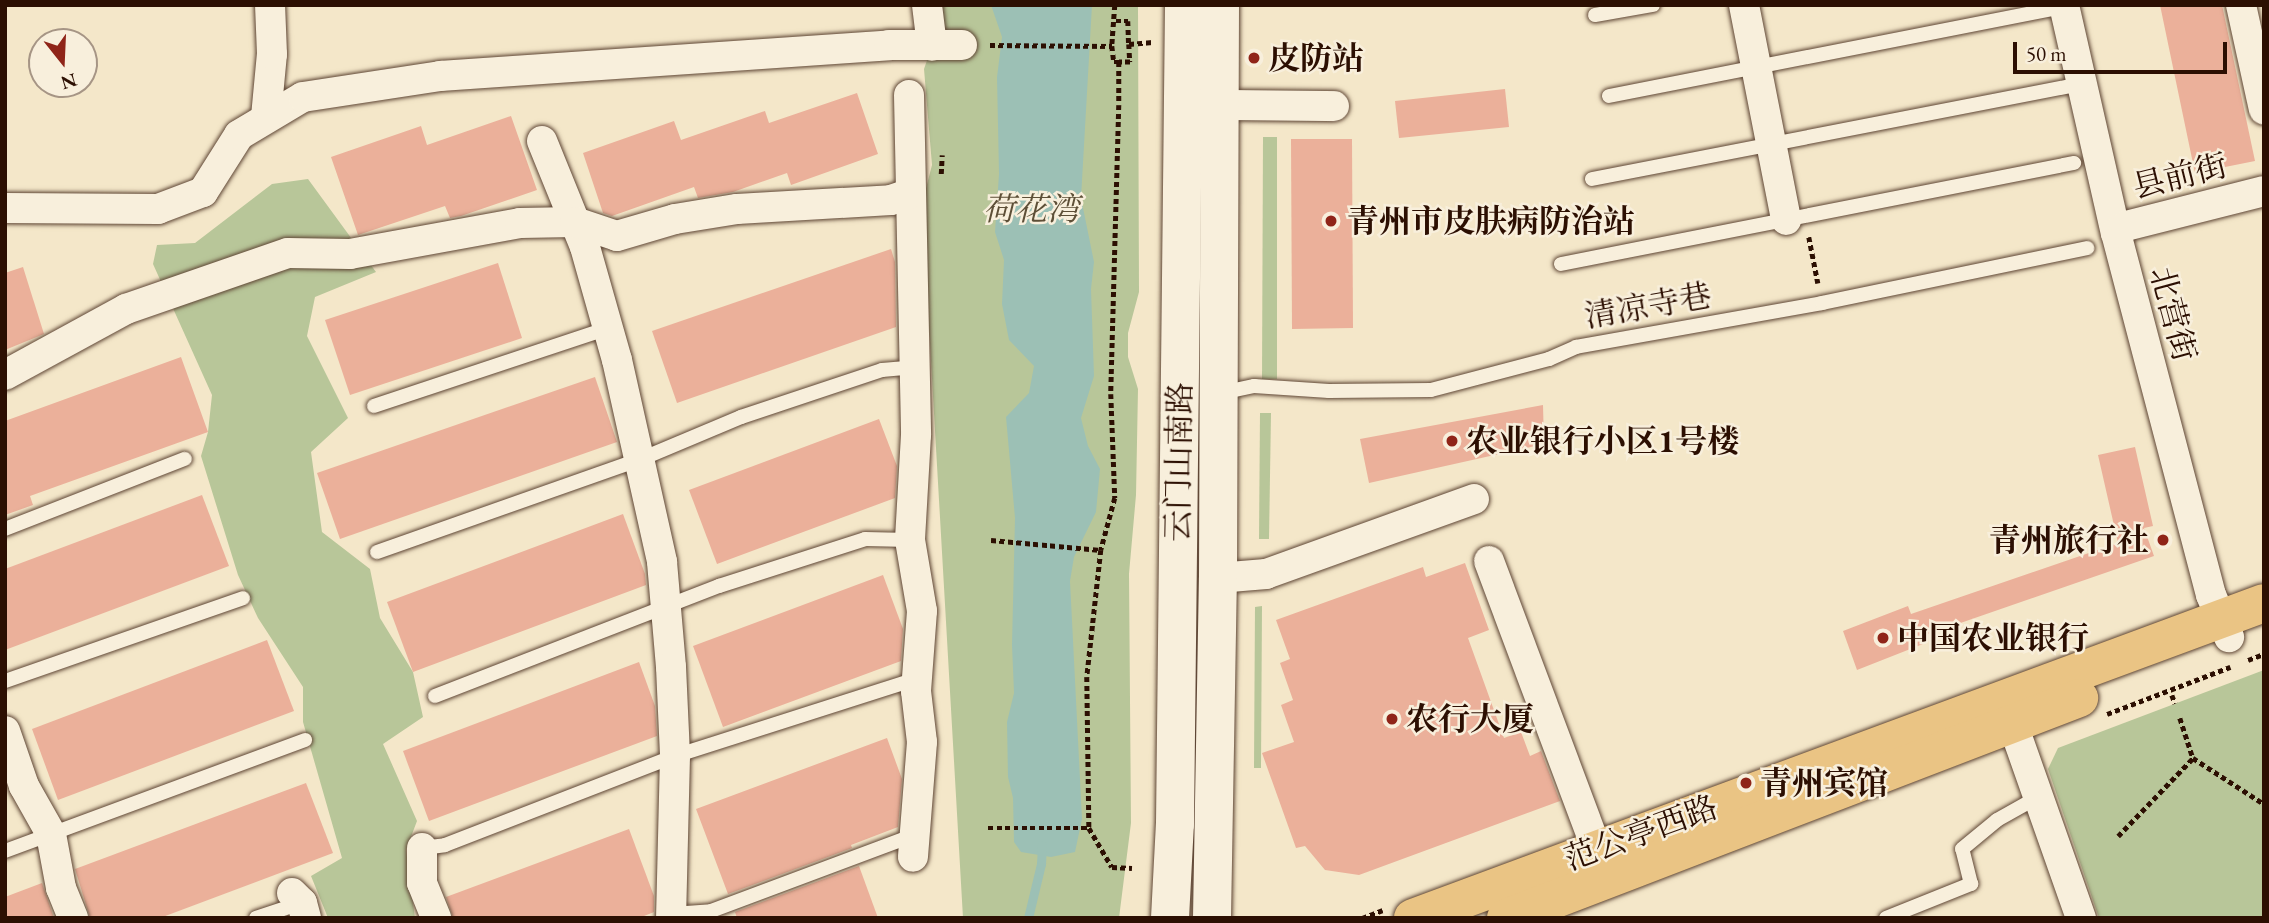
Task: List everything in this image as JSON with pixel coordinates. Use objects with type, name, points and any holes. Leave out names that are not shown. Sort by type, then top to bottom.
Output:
[{"type":"main road","name":"云门山南路","points":[[1184,5],[1201,105],[1220,393],[1212,918]]},
{"type":"main road","name":"云门山南路","points":[[1170,918],[1201,105],[1220,5]]},
{"type":"main road","name":"范公亭西路","points":[[1506,918],[2013,725],[2225,628],[2264,603]]},
{"type":"main road","name":"范公亭西路","points":[[1413,918],[1597,850],[2225,628],[2264,625]]},
{"type":"street","points":[[266,117],[272,54],[270,5]]},
{"type":"street","points":[[927,5],[932,46]]},
{"type":"street","points":[[1744,5],[1786,220]]},
{"type":"street","name":"北营街","points":[[2064,6],[2116,233],[2211,596],[2225,628]]},
{"type":"street","points":[[2249,12],[2264,110]]},
{"type":"street","points":[[5,208],[158,209],[203,192],[239,135],[303,97],[440,76],[889,45],[962,45]]},
{"type":"street","points":[[909,95],[916,435],[911,540],[922,611],[916,679],[922,742],[913,846]]},
{"type":"street","points":[[1201,105],[1334,106]]},
{"type":"street","points":[[542,141],[575,222],[608,328],[662,562],[675,756],[671,916]]},
{"type":"street","name":"县前街","points":[[2116,233],[2126,226],[2264,191]]},
{"type":"street","points":[[5,375],[126,309],[288,253],[351,254],[520,223],[575,222],[617,236],[674,219],[737,209],[891,200],[911,193]]},
{"type":"street","points":[[1218,578],[1266,574],[1474,499]]},
{"type":"street","points":[[1489,561],[1597,850]]},
{"type":"street","points":[[2013,725],[2081,918]]},
{"type":"street","points":[[5,731],[24,786],[51,834],[61,888],[73,918]]},
{"type":"street","points":[[422,848],[422,883],[436,918]]},
{"type":"lane","points":[[1595,15],[1653,5]]},
{"type":"lane","points":[[1609,96],[2064,6]]},
{"type":"lane","points":[[1592,179],[2081,84]]},
{"type":"lane","points":[[1561,264],[2074,163]]},
{"type":"lane","name":"清凉寺巷","points":[[1220,393],[1254,386],[1329,391],[1431,390],[1549,359],[1576,347],[1822,303],[2087,248]]},
{"type":"lane","points":[[374,406],[608,328]]},
{"type":"lane","points":[[377,552],[640,459],[741,417],[869,374],[915,367]]},
{"type":"lane","points":[[5,529],[185,459]]},
{"type":"lane","points":[[435,696],[719,586],[865,540],[911,540]]},
{"type":"lane","points":[[5,681],[243,598]]},
{"type":"lane","points":[[422,848],[445,845],[675,756],[916,679]]},
{"type":"lane","points":[[5,851],[305,740]]},
{"type":"lane","points":[[1886,918],[1971,884],[1962,849],[1997,820],[2038,797]]},
{"type":"lane","points":[[671,916],[711,911],[913,846]]},
{"type":"lane","points":[[256,918],[300,904]]},
{"type":"path","points":[[1115,5],[1116,21]]},
{"type":"path","points":[[1116,21],[1128,21],[1130,62],[1114,62],[1112,22],[1116,21]]},
{"type":"path","points":[[1129,44],[1154,42]]},
{"type":"path","points":[[962,45],[1112,46]]},
{"type":"path","points":[[1119,62],[1111,394],[1115,498],[1101,550],[1087,677],[1089,828],[1112,867],[1132,868]]},
{"type":"path","points":[[1786,220],[1809,236],[1822,303]]},
{"type":"path","points":[[991,540],[1101,550]]},
{"type":"path","points":[[2172,695],[2175,704]]},
{"type":"path","points":[[2179,718],[2193,758],[2264,804]]},
{"type":"path","points":[[2118,836],[2193,758]]},
{"type":"path","points":[[988,828],[1089,828]]},
{"type":"green space","name":"荷花湾","points":[[935,5],[1138,5],[1139,292],[1128,333],[1128,357],[1138,389],[1136,495],[1129,574],[1131,823],[1119,918],[963,918],[922,204],[932,165],[924,69],[932,46]]},
{"type":"green space","points":[[1263,137],[1277,137],[1277,379],[1262,379]]},
{"type":"green space","points":[[308,179],[376,272],[315,297],[307,336],[348,418],[311,452],[322,532],[370,569],[380,618],[413,672],[423,717],[383,744],[417,821],[406,850],[415,918],[328,918],[311,876],[342,858],[303,722],[303,687],[258,618],[238,575],[201,456],[208,432],[212,395],[153,264],[157,245],[195,243],[272,184]]},
{"type":"green space","points":[[1260,413],[1271,413],[1269,539],[1259,539]]},
{"type":"green space","points":[[1262,606],[1261,768],[1254,768],[1255,607]]},
{"type":"green space","points":[[2264,670],[2264,918],[2099,918],[2048,769],[2058,748]]},
{"type":"water","points":[[991,5],[1092,5],[1081,198],[1094,262],[1091,289],[1094,376],[1081,418],[1088,446],[1100,469],[1096,512],[1074,557],[1070,581],[1082,819],[1075,852],[1051,857],[1021,852],[1014,842],[1013,798],[1008,777],[1007,722],[1014,693],[1012,645],[1015,518],[1006,417],[1029,393],[1034,366],[1009,340],[1002,304],[1004,260],[995,232],[999,174],[997,77],[1002,37]]},
{"type":"building","points":[[2160,5],[2222,5],[2255,161],[2195,173]]},
{"type":"building","points":[[1505,89],[1509,127],[1399,138],[1395,101]]},
{"type":"building","points":[[857,93],[878,154],[791,185],[787,173],[733,192],[698,198],[694,187],[612,216],[603,213],[583,153],[674,121],[681,140],[765,111],[769,123]]},
{"type":"building","points":[[511,116],[537,190],[450,218],[445,206],[358,235],[331,157],[421,126],[427,145]]},
{"type":"building","points":[[1291,139],[1352,139],[1353,328],[1292,329]]},
{"type":"building","points":[[891,249],[895,262],[896,327],[677,403],[652,331]]},
{"type":"building","points":[[498,263],[522,338],[350,395],[325,320]]},
{"type":"building","points":[[23,267],[44,334],[5,350],[5,273]]},
{"type":"building","points":[[181,357],[208,432],[30,496],[33,505],[5,515],[5,421]]},
{"type":"building","points":[[595,377],[617,442],[340,539],[317,473]]},
{"type":"building","name":"农业银行小区1号楼","points":[[1543,405],[1544,444],[1369,483],[1360,439]]},
{"type":"building","points":[[879,419],[897,466],[895,498],[717,564],[689,490]]},
{"type":"building","points":[[2135,447],[2153,526],[2144,528],[2154,556],[1920,637],[1923,644],[1857,670],[1843,631],[1908,606],[1911,614],[2118,543],[2098,455]]},
{"type":"building","points":[[202,495],[229,566],[5,650],[5,569]]},
{"type":"building","points":[[623,514],[645,574],[646,585],[413,672],[387,602]]},
{"type":"building","name":"农行大厦","points":[[1465,563],[1489,630],[1468,638],[1504,738],[1521,732],[1530,756],[1541,751],[1560,801],[1359,875],[1325,870],[1305,846],[1296,848],[1262,753],[1294,742],[1281,705],[1293,700],[1280,663],[1290,659],[1276,620],[1423,567],[1426,577]]},
{"type":"building","points":[[883,575],[903,629],[901,661],[723,727],[693,646]]},
{"type":"building","points":[[267,640],[294,711],[58,800],[32,729]]},
{"type":"building","points":[[639,662],[655,706],[657,736],[429,821],[403,751]]},
{"type":"building","points":[[887,738],[902,779],[898,827],[851,845],[852,848],[728,894],[696,809]]},
{"type":"building","points":[[306,783],[333,853],[160,918],[90,918],[75,869]]},
{"type":"building","points":[[629,829],[654,896],[654,912],[639,918],[453,918],[446,897]]},
{"type":"building","points":[[859,866],[878,918],[737,918],[735,912]]},
{"type":"building","points":[[42,883],[54,918],[5,918],[5,897]]},
{"type":"waterway","points":[[1028,918],[1041,864],[1042,845]]},
{"type":"place","name":"皮防站","points":[[1254,58]]},
{"type":"place","name":"青州市皮肤病防治站","points":[[1331,221]]},
{"type":"place","name":"农业银行小区1号楼","points":[[1452,441]]},
{"type":"place","name":"青州旅行社","points":[[2163,540]]},
{"type":"place","name":"中国农业银行","points":[[1883,638]]},
{"type":"place","name":"农行大厦","points":[[1392,719]]},
{"type":"place","name":"青州宾馆","points":[[1746,783]]}]
